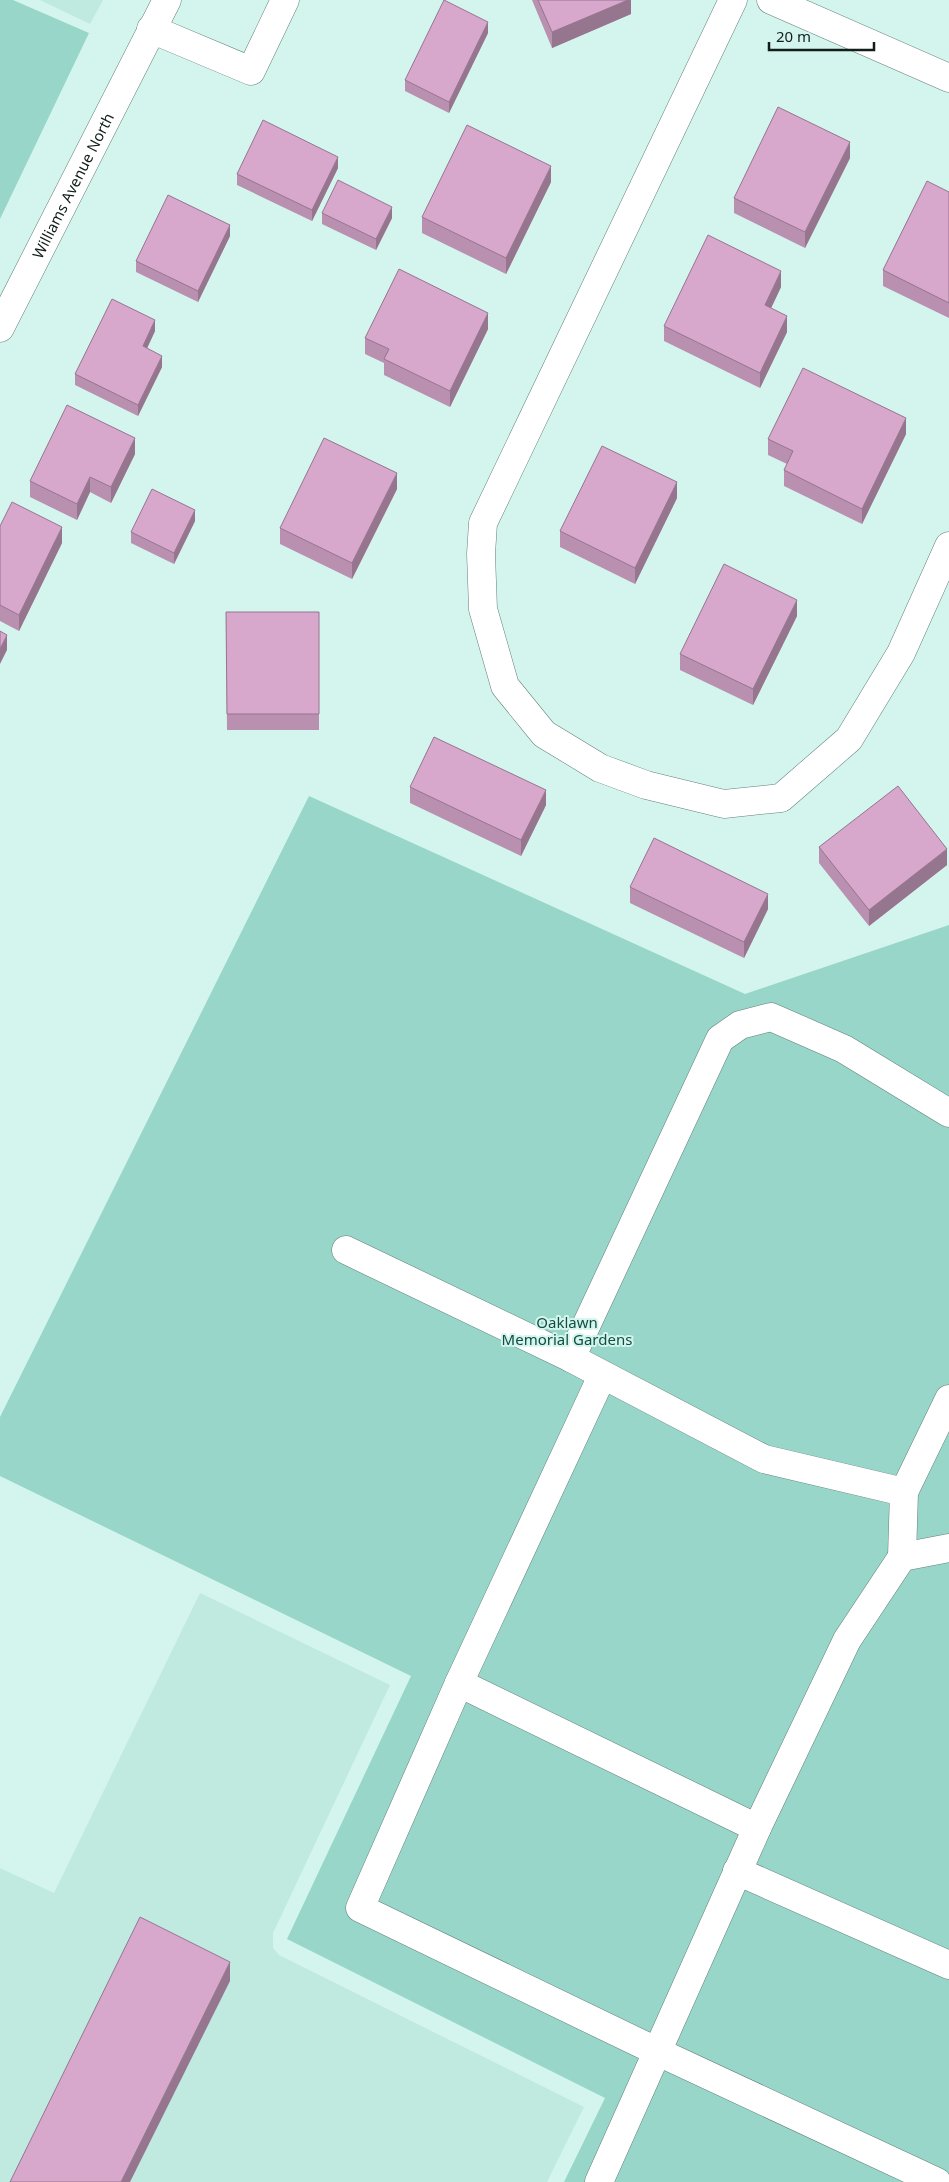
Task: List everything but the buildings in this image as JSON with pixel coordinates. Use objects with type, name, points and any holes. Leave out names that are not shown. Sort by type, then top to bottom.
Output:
[{"type":"street","name":"Williams Avenue North","points":[[0,328],[167,0]]},
{"type":"street","points":[[148,35],[251,70],[285,0]]},
{"type":"street","points":[[733,0],[483,523],[481,554],[483,609],[505,686],[544,734],[600,768],[646,785],[724,804],[781,798],[849,739],[901,653],[949,546]]},
{"type":"street","points":[[771,0],[949,78]]},
{"type":"street","points":[[571,1358],[720,1039],[740,1025],[771,1017],[844,1049],[949,1113]]},
{"type":"street","points":[[346,1250],[571,1358],[602,1376],[764,1459],[904,1492]]},
{"type":"street","points":[[602,1376],[459,1683],[360,1908],[656,2051],[937,2182]]},
{"type":"street","points":[[599,2182],[737,1871],[847,1640],[902,1557],[904,1492],[949,1399]]},
{"type":"street","points":[[902,1557],[949,1548]]},
{"type":"street","points":[[459,1683],[757,1828]]},
{"type":"street","points":[[737,1871],[949,1965]]},
{"type":"shaded area","points":[[40,0],[103,0],[90,24]]},
{"type":"shaded area","points":[[200,1593],[390,1685],[273,1933],[273,1948],[279,1955],[584,2107],[547,2182],[0,2182],[0,1868],[54,1893]]},
{"type":"green space","points":[[0,0],[13,0],[89,33],[0,219]]},
{"type":"green space","name":"Oaklawn Memorial Gardens","points":[[309,796],[745,994],[949,925],[949,2182],[564,2182],[605,2098],[287,1939],[411,1676],[0,1476],[0,1417]]}]
